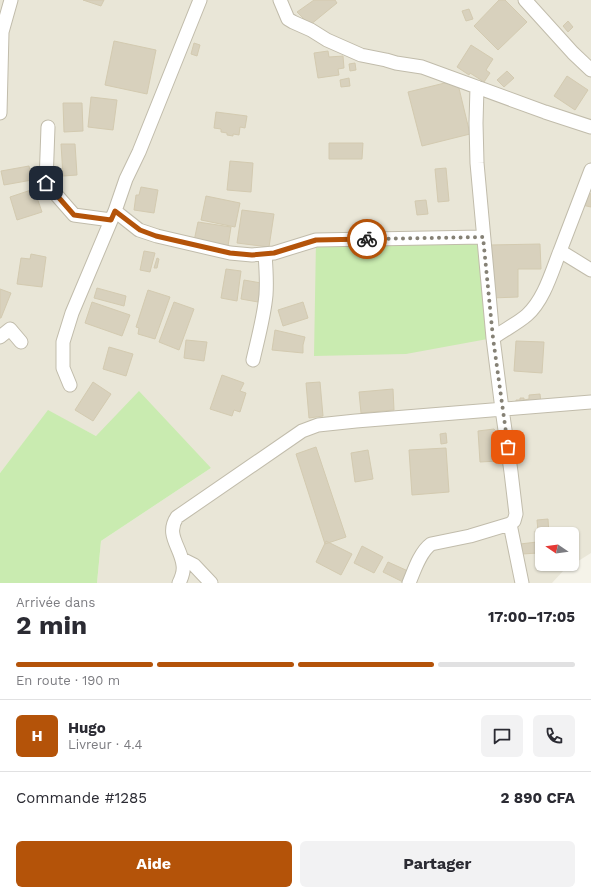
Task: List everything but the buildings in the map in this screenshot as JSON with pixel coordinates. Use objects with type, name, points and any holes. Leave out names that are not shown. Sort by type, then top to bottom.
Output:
[{"type":"street","points":[[0,112],[1,42],[2,32],[11,0]]},
{"type":"street","points":[[70,385],[63,368],[63,342],[72,313],[113,216],[126,179],[139,152],[200,0]]},
{"type":"street","points":[[280,0],[288,18],[293,22],[311,30],[327,40],[361,55],[422,67],[545,112],[591,126]]},
{"type":"street","points":[[525,0],[573,53],[591,70]]},
{"type":"street","points":[[409,583],[423,552],[431,544],[470,536],[510,524],[514,521],[516,514],[512,472],[493,338],[483,237],[476,143],[477,87]]},
{"type":"street","points":[[48,127],[46,183],[74,215],[113,216],[140,230],[156,236],[230,253],[252,255],[274,253],[316,240],[483,237]]},
{"type":"street","points":[[493,338],[527,315],[534,308],[541,297],[591,170]]},
{"type":"street","points":[[560,250],[591,270]]},
{"type":"street","points":[[253,360],[266,295],[267,284],[265,254]]},
{"type":"street","points":[[0,337],[10,329],[20,342]]},
{"type":"street","points":[[180,583],[184,569],[182,559],[173,537],[172,523],[177,517],[302,432],[318,426],[356,421],[591,402]]},
{"type":"street","points":[[510,524],[522,583]]},
{"type":"street","points":[[182,559],[194,565],[211,583]]},
{"type":"shaded area","points":[[0,0],[591,0],[591,553],[579,561],[579,527],[535,527],[535,571],[563,571],[552,583],[97,583],[101,541],[211,468],[96,436],[48,411],[0,473]]},
{"type":"green space","points":[[483,237],[493,338],[406,354],[314,356],[316,240]]},
{"type":"green space","points":[[139,391],[211,468],[101,541],[97,583],[0,583],[0,473],[48,410],[96,436]]},
{"type":"way so far","points":[[367,239],[483,237],[493,338],[508,447]]},
{"type":"route","points":[[46,183],[74,215],[111,220],[115,211],[140,230],[156,236],[230,253],[252,255],[274,253],[316,240],[367,239]]}]
